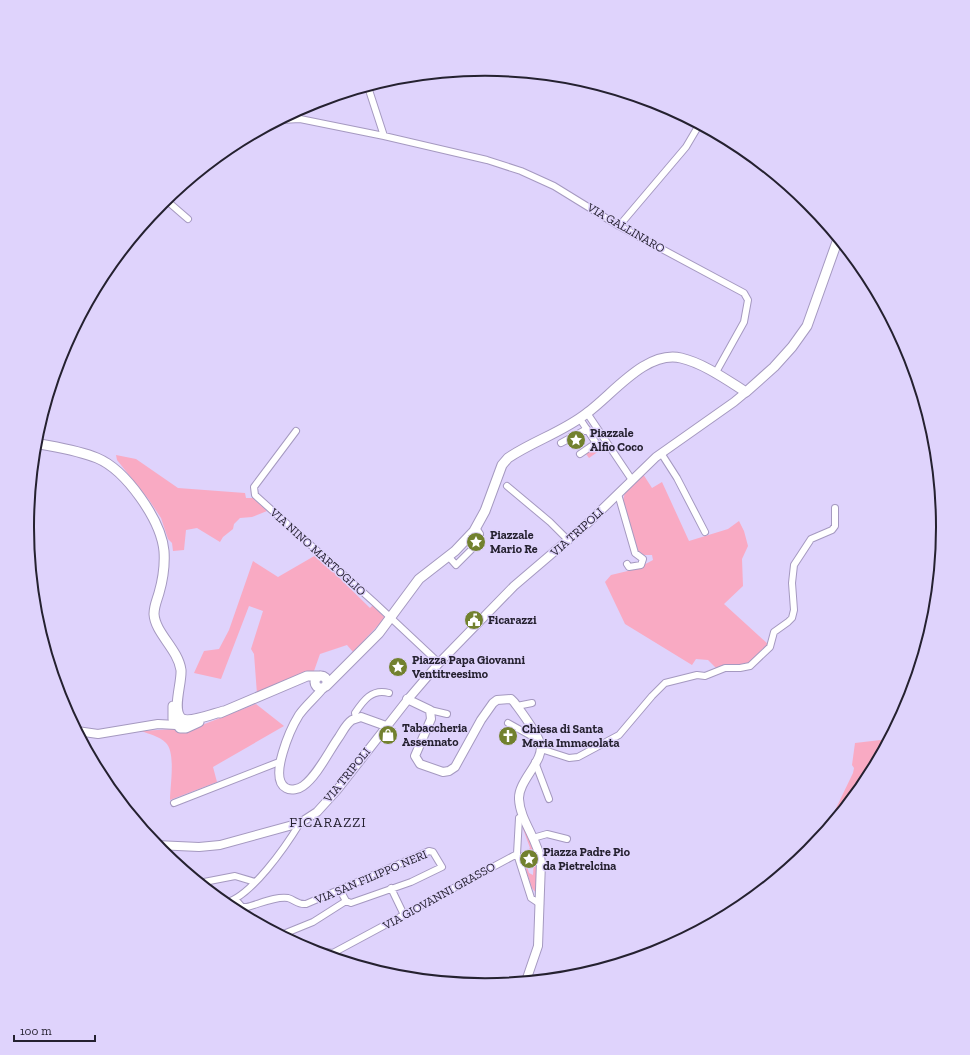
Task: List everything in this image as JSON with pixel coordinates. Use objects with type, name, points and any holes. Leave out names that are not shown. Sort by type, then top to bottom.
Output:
[{"type":"main road","name":"VIA TRIPOLI","points":[[746,392],[774,367],[792,347],[807,326],[836,245]]},
{"type":"main road","points":[[180,684],[173,704],[175,722],[186,728],[311,675],[322,682],[330,678],[342,669],[379,632],[419,579],[464,542],[476,528],[485,511],[502,465],[508,458],[583,416],[638,370],[658,359],[667,357],[680,358],[715,374],[746,392]]},
{"type":"main road","points":[[42,445],[96,457],[116,470],[138,495],[155,524],[162,543],[164,570],[154,609],[155,618],[176,654],[181,669],[177,707],[181,718],[191,720],[224,711]]},
{"type":"street","points":[[370,92],[384,136]]},
{"type":"street","name":"VIA GALLINARO","points":[[294,119],[300,119],[384,136],[487,160],[521,171],[554,186],[619,226],[744,294],[748,300],[744,322],[715,374]]},
{"type":"street","points":[[619,226],[686,147],[697,130]]},
{"type":"street","points":[[171,204],[188,219]]},
{"type":"street","name":"VIA TRIPOLI","points":[[165,845],[215,846],[300,823],[317,812],[337,790],[386,726],[439,663],[514,586],[568,540],[661,453],[746,392]]},
{"type":"street","points":[[580,454],[596,443],[587,429],[583,416]]},
{"type":"street","points":[[583,416],[632,480]]},
{"type":"street","points":[[562,443],[587,429]]},
{"type":"street","name":"VIA NINO MARTOGLIO","points":[[296,431],[254,487],[255,495],[439,663]]},
{"type":"street","points":[[661,453],[677,478],[705,532]]},
{"type":"street","points":[[507,486],[550,522],[568,540]]},
{"type":"street","points":[[618,494],[635,553],[643,559],[641,565],[629,567],[627,564]]},
{"type":"street","points":[[541,749],[569,758],[578,757],[614,739],[665,683],[697,675],[706,676],[725,668],[750,666],[770,646],[774,632],[792,618],[794,610],[792,573],[794,565],[811,539],[832,530],[835,526],[835,508]]},
{"type":"street","points":[[322,682],[298,716],[279,762],[282,785],[293,790],[302,787],[312,778],[349,722],[356,718],[367,718],[386,726]]},
{"type":"street","points":[[356,718],[355,713],[367,697],[376,692],[383,691],[389,693]]},
{"type":"street","points":[[430,710],[431,719],[415,756],[420,764],[443,772],[454,767],[480,720],[497,700],[511,699],[536,736],[541,749],[521,786],[519,800],[541,862],[538,946],[527,977]]},
{"type":"street","points":[[407,700],[430,710],[447,714]]},
{"type":"street","points":[[517,706],[532,703]]},
{"type":"street","points":[[83,732],[98,734],[175,722],[185,724],[213,713]]},
{"type":"street","points":[[508,723],[532,737],[536,736]]},
{"type":"street","points":[[174,803],[279,762]]},
{"type":"street","points":[[535,762],[549,799]]},
{"type":"street","points":[[519,818],[517,854],[531,898],[540,904]]},
{"type":"street","points":[[232,901],[267,871],[300,823]]},
{"type":"street","points":[[533,838],[547,834],[566,839]]},
{"type":"street","name":"VIA SAN FILIPPO NERI","points":[[242,907],[282,898],[292,899],[300,905],[306,904],[429,851],[433,852],[438,858],[442,867],[411,882],[391,888]]},
{"type":"street","name":"VIA GIOVANNI GRASSO","points":[[334,953],[517,854]]},
{"type":"street","points":[[206,882],[235,876],[255,882]]},
{"type":"street","points":[[340,890],[346,901],[351,903],[391,888],[404,915]]},
{"type":"street","points":[[235,899],[242,907]]},
{"type":"street","points":[[287,933],[313,922],[346,901]]},
{"type":"shaded area","points":[[593,443],[599,451],[589,458],[583,450]]},
{"type":"shaded area","points":[[116,455],[136,459],[178,488],[245,493],[246,498],[253,498],[267,511],[252,517],[240,518],[234,524],[233,529],[223,537],[220,542],[197,528],[186,530],[184,550],[173,551],[172,543],[168,539],[161,518],[149,500],[117,460]]},
{"type":"shaded area","points":[[643,474],[652,488],[662,482],[689,541],[728,529],[739,521],[744,531],[748,546],[742,559],[743,586],[724,604],[769,645],[746,666],[726,666],[716,668],[708,660],[696,659],[692,665],[625,624],[605,582],[611,575],[636,569],[653,560],[652,555],[644,555],[638,551],[623,500],[625,492]]},
{"type":"shaded area","points":[[316,555],[370,608],[373,605],[385,618],[353,652],[347,645],[320,654],[314,671],[257,694],[254,654],[251,649],[263,611],[249,606],[221,679],[194,673],[204,651],[219,649],[229,630],[253,561],[278,577]]},
{"type":"shaded area","points":[[256,704],[284,726],[213,767],[217,782],[170,800],[172,762],[169,748],[166,743],[160,739],[141,731],[174,729],[184,732]]},
{"type":"shaded area","points":[[883,740],[860,778],[833,814],[853,773],[854,768],[852,765],[855,743]]},
{"type":"shaded area","points":[[523,822],[536,851],[533,855],[527,851],[530,848],[522,826]]},
{"type":"shaded area","points":[[523,853],[529,873],[533,875],[534,859],[537,861],[536,893],[532,888],[521,855]]},
{"type":"place","name":"Piazzale Alfio Coco","points":[[576,440]]},
{"type":"place","name":"Piazzale Mario Re","points":[[476,542]]},
{"type":"place","name":"Ficarazzi","points":[[474,620]]},
{"type":"place","name":"Piazza Papa Giovanni Ventitreesimo","points":[[398,667]]},
{"type":"place","name":"Tabaccheria Assennato","points":[[388,735]]},
{"type":"place","name":"Chiesa di Santa Maria Immacolata","points":[[508,736]]},
{"type":"place","name":"Piazza Padre Pio da Pietrelcina","points":[[529,859]]},
{"type":"district","name":"FICARAZZI","points":[[328,822]]}]
